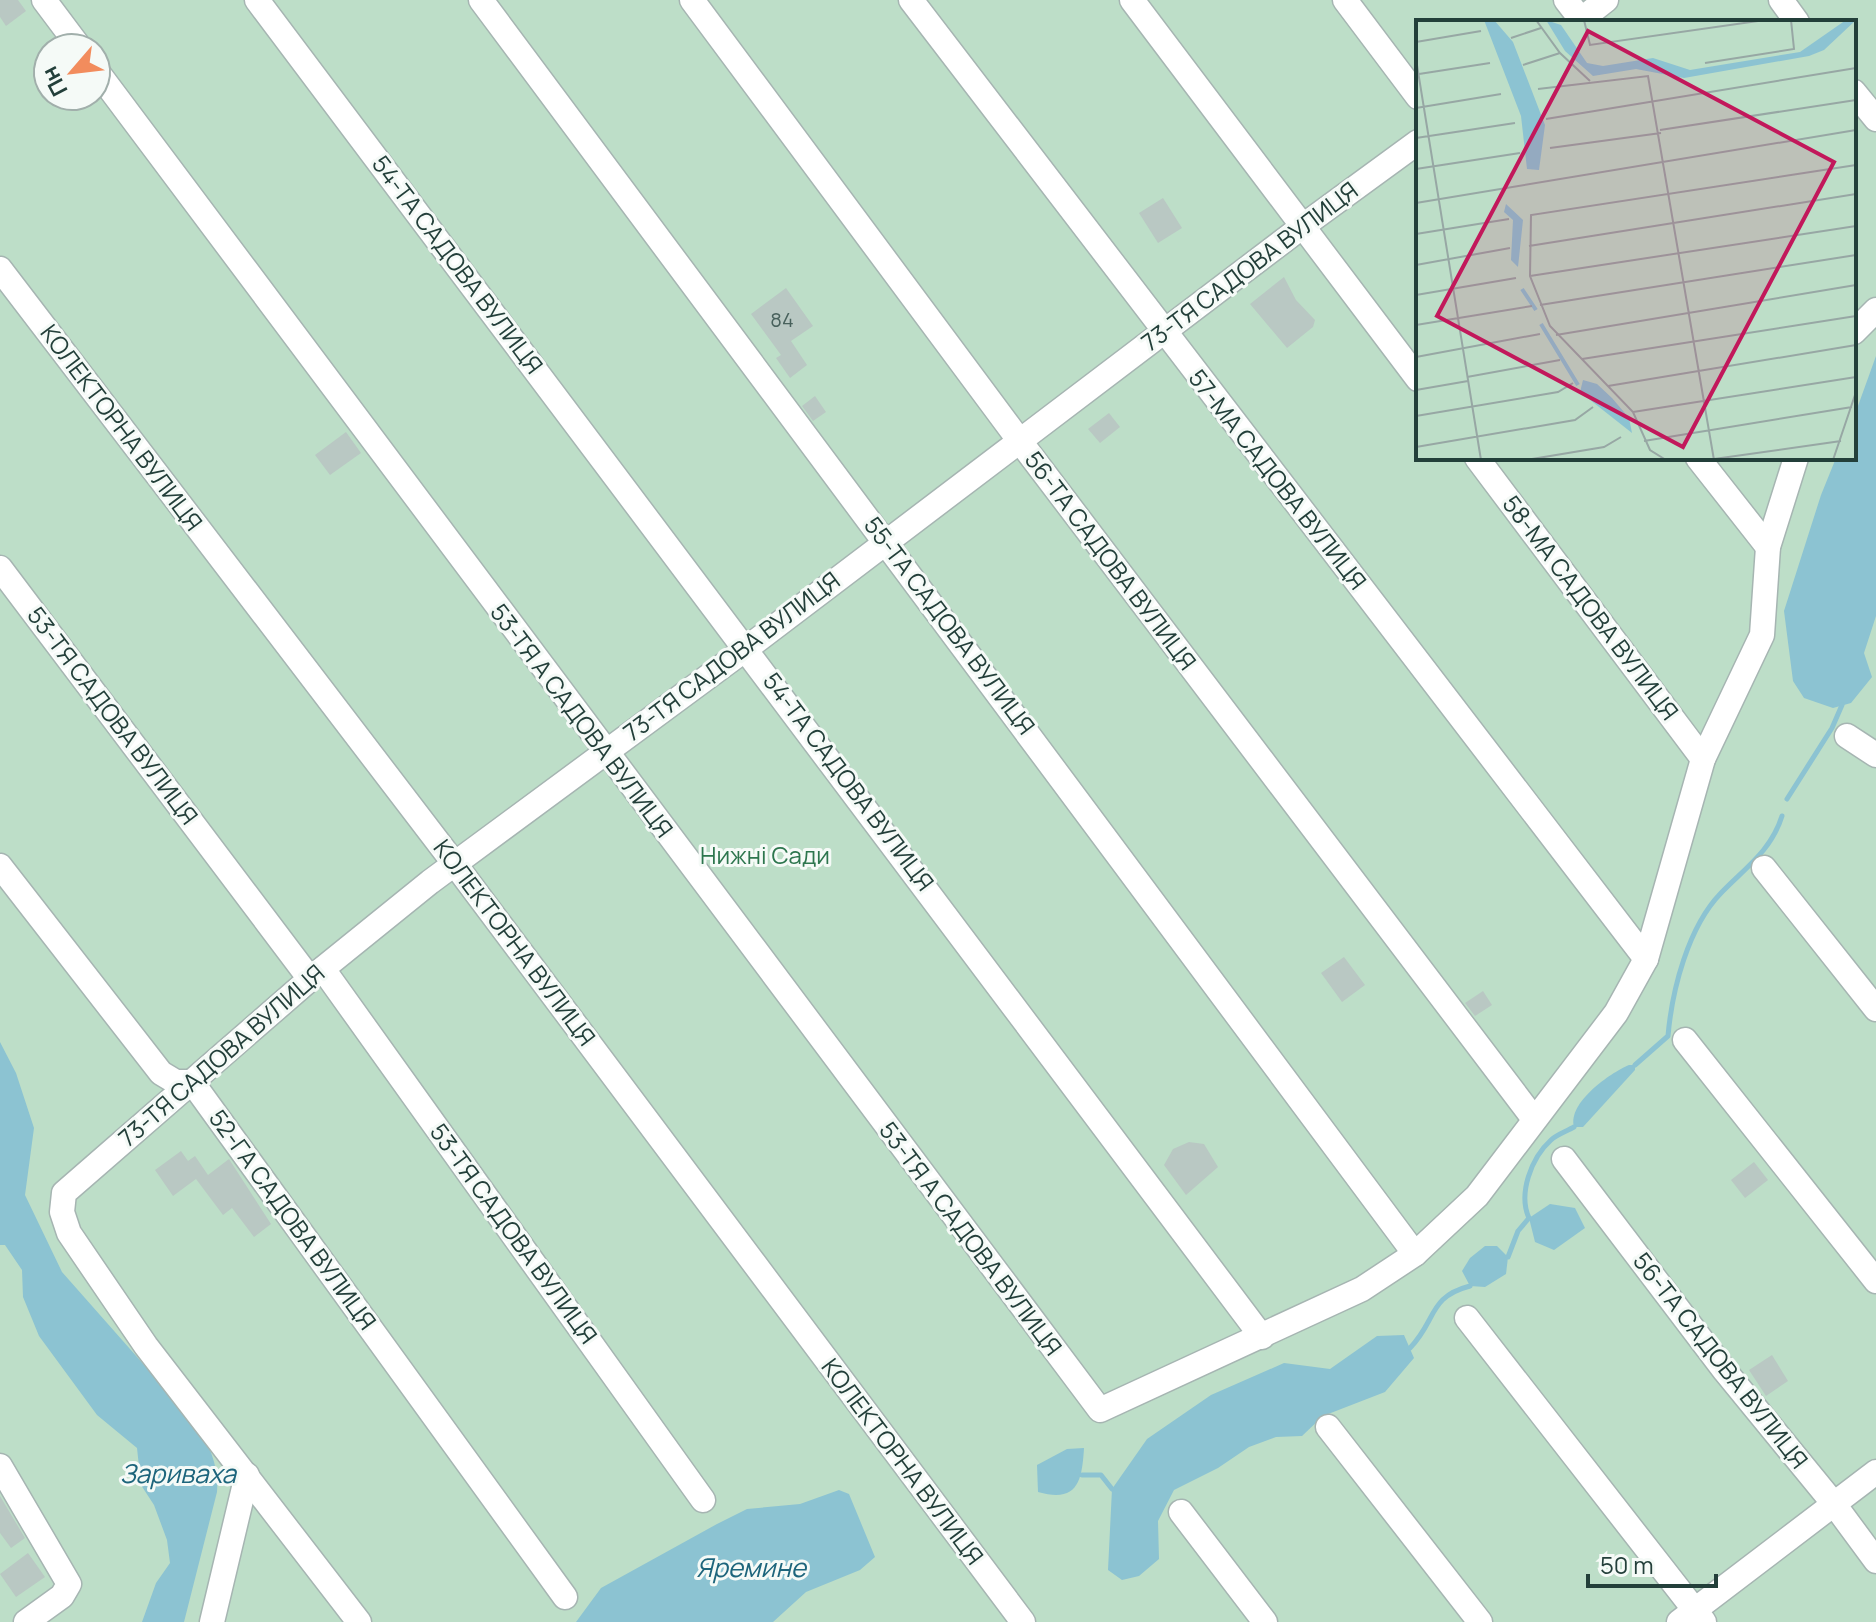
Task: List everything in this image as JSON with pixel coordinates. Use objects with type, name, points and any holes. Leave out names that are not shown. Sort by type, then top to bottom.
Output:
[{"type":"street","points":[[44,0],[68,32]]},
{"type":"street","name":"54-ТА САДОВА ВУЛИЦЯ","points":[[257,0],[1262,1337]]},
{"type":"street","name":"55-ТА САДОВА ВУЛИЦЯ","points":[[481,0],[1415,1254]]},
{"type":"street","name":"56-ТА САДОВА ВУЛИЦЯ","points":[[692,0],[1019,440],[1534,1119]]},
{"type":"street","name":"57-МА САДОВА ВУЛИЦЯ","points":[[911,0],[1646,959]]},
{"type":"street","points":[[1132,0],[1416,376]]},
{"type":"street","points":[[1345,0],[1416,94]]},
{"type":"street","points":[[1577,16],[1606,0]]},
{"type":"street","points":[[1781,0],[1796,20]]},
{"type":"street","name":"53-ТЯ А САДОВА ВУЛИЦЯ","points":[[112,91],[1097,1409],[1262,1337]]},
{"type":"street","points":[[1856,94],[1876,119]]},
{"type":"street","name":"73-ТЯ САДОВА ВУЛИЦЯ","points":[[247,1475],[146,1346],[69,1233],[62,1212],[64,1193],[316,974],[454,863],[747,648],[1416,143]]},
{"type":"street","name":"КОЛЕКТОРНА ВУЛИЦЯ","points":[[0,269],[454,863],[1023,1622]]},
{"type":"street","points":[[1856,330],[1876,310]]},
{"type":"street","name":"58-МА САДОВА ВУЛИЦЯ","points":[[1479,460],[1703,759]]},
{"type":"street","points":[[1700,460],[1768,547]]},
{"type":"street","points":[[1262,1337],[1362,1289],[1415,1254],[1477,1196],[1616,1013],[1646,959],[1703,759],[1762,635],[1768,547],[1795,460]]},
{"type":"street","name":"53-ТЯ САДОВА ВУЛИЦЯ","points":[[0,568],[316,974],[703,1500]]},
{"type":"street","points":[[1847,736],[1876,755]]},
{"type":"street","points":[[0,866],[161,1073],[176,1082],[192,1082]]},
{"type":"street","points":[[1764,868],[1876,1009]]},
{"type":"street","points":[[1685,1040],[1876,1281]]},
{"type":"street","name":"52-ГА САДОВА ВУЛИЦЯ","points":[[192,1082],[565,1597]]},
{"type":"street","name":"56-ТА САДОВА ВУЛИЦЯ","points":[[1564,1159],[1725,1371],[1834,1504],[1876,1561]]},
{"type":"street","points":[[1467,1318],[1693,1618],[1876,1472]]},
{"type":"street","points":[[1328,1427],[1480,1622]]},
{"type":"street","points":[[0,1466],[69,1584],[62,1596],[26,1622]]},
{"type":"street","points":[[212,1622],[247,1475]]},
{"type":"street","points":[[247,1475],[359,1622]]},
{"type":"street","points":[[1181,1512],[1265,1622]]},
{"type":"green space","name":"Нижні Сади","points":[[0,0],[1876,0],[1876,1622],[0,1622]]},
{"type":"water","points":[[1876,356],[1876,616],[1864,653],[1872,677],[1851,703],[1833,708],[1804,698],[1793,681],[1784,611],[1835,460],[1856,460],[1856,411]]},
{"type":"water","name":"Зариваха","points":[[0,1042],[16,1073],[34,1128],[25,1195],[62,1272],[198,1426],[213,1458],[217,1492],[184,1622],[142,1622],[156,1583],[170,1563],[167,1540],[154,1505],[141,1485],[137,1448],[97,1415],[39,1336],[23,1297],[22,1270],[5,1245],[0,1245]]},
{"type":"water","points":[[1629,1065],[1635,1065],[1635,1070],[1583,1127],[1574,1127],[1577,1108],[1583,1099],[1601,1082]]},
{"type":"water","points":[[1550,1204],[1575,1208],[1585,1228],[1554,1250],[1535,1242],[1529,1218]]},
{"type":"water","points":[[1485,1246],[1497,1246],[1508,1257],[1506,1274],[1485,1287],[1470,1286],[1462,1271],[1470,1258]]},
{"type":"water","points":[[1404,1335],[1414,1358],[1385,1392],[1323,1416],[1302,1436],[1276,1437],[1249,1447],[1218,1468],[1174,1490],[1158,1521],[1159,1559],[1139,1576],[1122,1580],[1108,1570],[1112,1489],[1147,1439],[1211,1395],[1284,1363],[1330,1369],[1377,1336]]},
{"type":"water","points":[[1084,1448],[1075,1487],[1061,1495],[1038,1492],[1037,1465],[1067,1449]]},
{"type":"water","name":"Яремине","points":[[839,1490],[849,1494],[875,1557],[860,1570],[806,1592],[773,1622],[576,1622],[601,1588],[717,1524],[747,1509],[800,1504]]},
{"type":"building","points":[[0,0],[18,0],[26,11],[6,26],[0,17]]},
{"type":"building","points":[[1163,198],[1182,228],[1158,243],[1139,213]]},
{"type":"building","points":[[1284,277],[1296,300],[1315,320],[1313,327],[1287,348],[1250,304]]},
{"type":"building","points":[[786,288],[813,326],[791,341],[807,365],[790,378],[776,358],[781,355],[751,314]]},
{"type":"building","points":[[815,396],[826,412],[813,421],[802,406]]},
{"type":"building","points":[[1109,413],[1120,427],[1100,443],[1088,429]]},
{"type":"building","points":[[346,432],[361,453],[330,475],[315,455]]},
{"type":"building","points":[[1344,957],[1365,985],[1342,1002],[1321,973]]},
{"type":"building","points":[[1483,991],[1492,1005],[1475,1016],[1465,1003]]},
{"type":"building","points":[[1189,1142],[1204,1144],[1218,1167],[1186,1195],[1164,1165],[1173,1149]]},
{"type":"building","points":[[181,1151],[188,1161],[195,1156],[208,1175],[229,1159],[271,1224],[254,1237],[232,1208],[223,1215],[196,1179],[173,1196],[155,1170]]},
{"type":"building","points":[[1754,1162],[1768,1180],[1745,1198],[1731,1180]]},
{"type":"building","points":[[1772,1355],[1788,1381],[1766,1396],[1749,1370]]},
{"type":"building","points":[[0,1496],[25,1538],[11,1548],[0,1533]]},
{"type":"building","points":[[28,1553],[45,1577],[16,1597],[0,1574]]},
{"type":"waterway","points":[[1787,799],[1832,728],[1842,705]]},
{"type":"waterway","points":[[1635,1065],[1668,1036],[1678,980],[1699,923],[1721,893],[1764,849],[1782,816]]},
{"type":"waterway","points":[[1508,1257],[1518,1231],[1529,1218],[1525,1198],[1532,1166],[1551,1140],[1574,1127]]},
{"type":"waterway","points":[[1410,1348],[1440,1303],[1447,1296],[1470,1286]]},
{"type":"waterway","points":[[1082,1475],[1101,1475],[1112,1489]]}]
